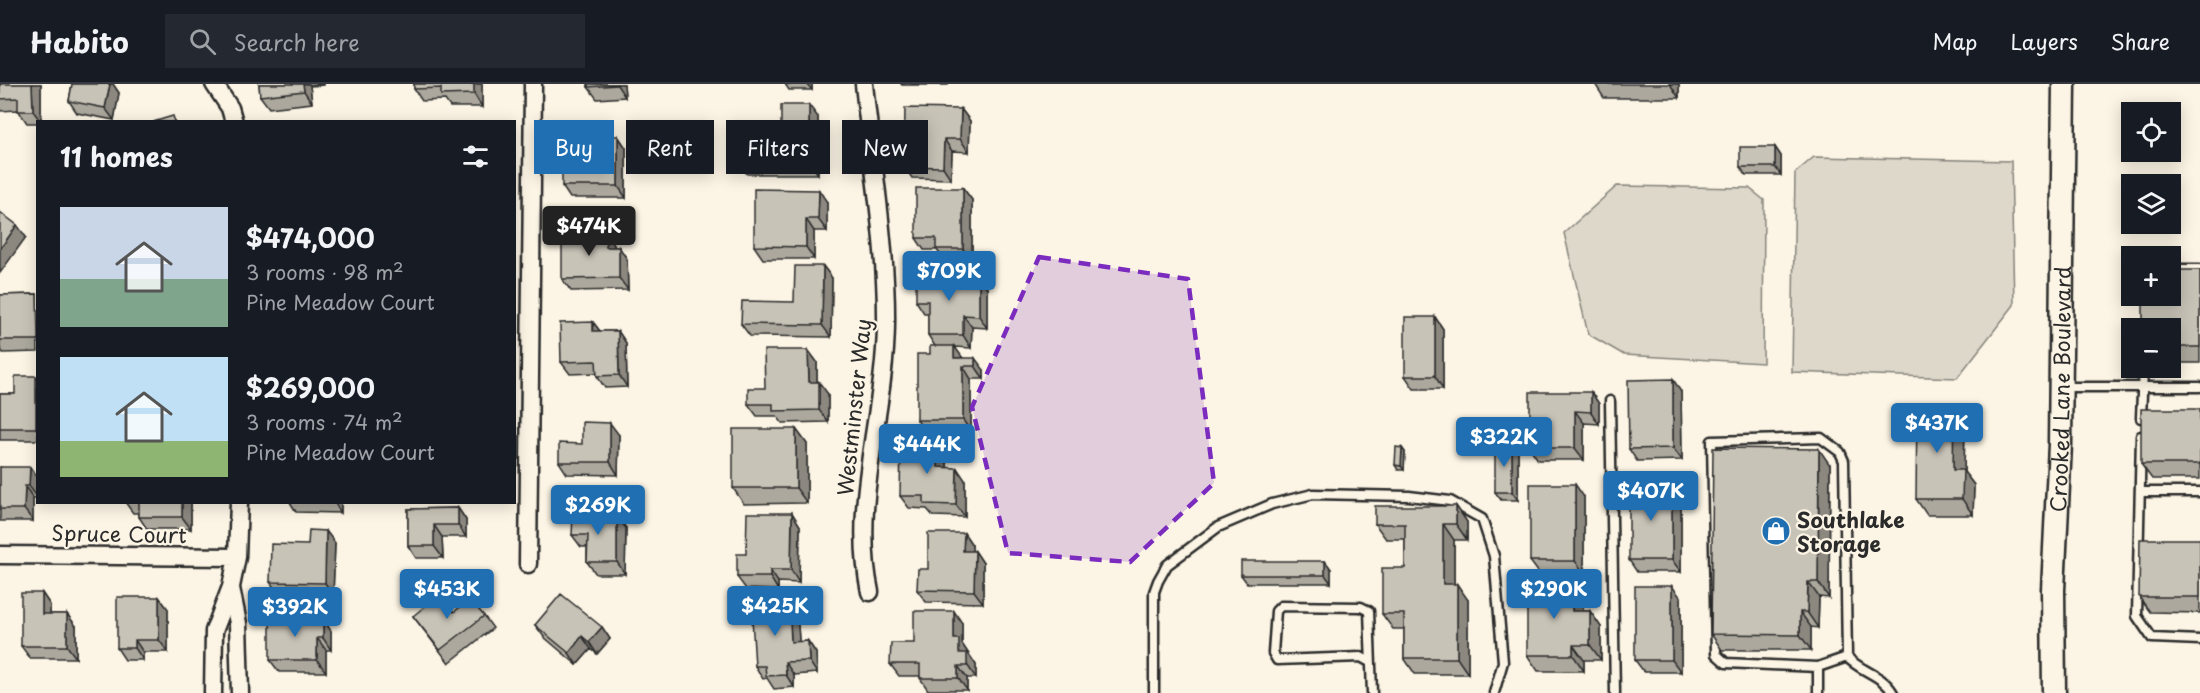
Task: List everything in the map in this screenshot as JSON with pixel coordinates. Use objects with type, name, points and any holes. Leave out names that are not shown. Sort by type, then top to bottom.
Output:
[{"type":"street","points":[[214,84],[230,108],[233,120]]},
{"type":"street","points":[[528,564],[534,84]]},
{"type":"street","name":"Westminster Way","points":[[864,84],[885,288],[886,325],[883,374],[866,484],[863,528],[863,560],[870,592]]},
{"type":"street","name":"Crooked Lane Boulevard","points":[[2054,693],[2053,590],[2061,387],[2064,84]]},
{"type":"street","points":[[213,693],[214,631],[231,587],[237,557],[238,504]]},
{"type":"street","name":"Spruce Court","points":[[0,555],[237,557]]},
{"type":"street","points":[[231,587],[238,622],[240,693]]},
{"type":"lane","points":[[2181,269],[2200,269]]},
{"type":"lane","points":[[2142,378],[2137,616],[2152,638],[2200,640]]},
{"type":"lane","points":[[2061,387],[2200,387]]},
{"type":"lane","points":[[1610,401],[1615,693]]},
{"type":"lane","points":[[1847,657],[1818,667],[1726,663],[1716,654],[1712,441],[1821,438],[1840,452],[1844,461],[1847,657],[1854,664],[1884,680],[1893,693]]},
{"type":"lane","points":[[2140,492],[2200,492]]},
{"type":"lane","points":[[1154,693],[1154,592],[1167,565],[1218,527],[1272,504],[1313,494],[1409,495],[1450,501],[1482,519],[1494,556],[1503,662],[1494,693]]},
{"type":"lane","points":[[2139,542],[2149,543]]},
{"type":"lane","points":[[1370,662],[1361,657],[1277,660],[1273,653],[1276,611],[1281,606],[1361,607],[1369,611],[1372,693]]},
{"type":"lane","points":[[1818,667],[1818,693]]},
{"type":"highlighted area","points":[[1039,257],[1188,279],[1214,483],[1130,562],[1008,553],[972,407]]},
{"type":"shaded area","points":[[1814,157],[2011,161],[2014,305],[1957,378],[1792,372],[1795,173]]},
{"type":"shaded area","points":[[1617,186],[1749,188],[1764,200],[1763,363],[1624,355],[1588,334],[1564,233]]},
{"type":"building","points":[[0,84],[32,84],[33,111],[18,111],[18,98],[0,99]]},
{"type":"building","points":[[72,84],[110,84],[105,108],[69,101]]},
{"type":"building","points":[[259,84],[303,84],[304,91],[260,96]]},
{"type":"building","points":[[414,84],[474,84],[474,94],[441,95],[441,88],[414,89]]},
{"type":"building","points":[[588,84],[617,84],[617,85],[588,87]]},
{"type":"building","points":[[781,105],[809,105],[809,120],[781,120]]},
{"type":"building","points":[[905,108],[961,109],[960,139],[944,139],[943,167],[928,167],[928,120],[905,120]]},
{"type":"building","points":[[173,116],[174,120],[160,120]]},
{"type":"building","points":[[614,136],[618,136],[618,186],[562,186],[562,174],[614,174]]},
{"type":"building","points":[[1740,147],[1775,147],[1775,167],[1740,167]]},
{"type":"building","points":[[916,188],[963,188],[963,249],[936,249],[936,238],[916,238]]},
{"type":"building","points":[[754,189],[819,190],[818,219],[806,219],[806,247],[754,246]]},
{"type":"building","points":[[0,212],[17,225],[0,249]]},
{"type":"building","points":[[562,233],[606,233],[606,247],[619,247],[619,278],[562,279]]},
{"type":"building","points":[[795,266],[823,266],[822,325],[741,324],[742,301],[794,302]]},
{"type":"building","points":[[2181,270],[2200,270],[2200,347],[2181,347],[2181,318],[2143,318],[2143,306],[2181,306]]},
{"type":"building","points":[[916,276],[979,276],[979,316],[963,315],[963,335],[928,335],[928,301],[916,301]]},
{"type":"building","points":[[36,294],[36,340],[0,340],[0,295]]},
{"type":"building","points":[[1405,317],[1435,317],[1435,376],[1405,376]]},
{"type":"building","points":[[593,322],[593,331],[618,331],[619,375],[597,376],[596,361],[561,362],[560,323]]},
{"type":"building","points":[[930,346],[954,346],[954,358],[975,358],[975,366],[963,366],[963,420],[917,420],[917,354],[930,354]]},
{"type":"building","points":[[764,350],[808,350],[809,382],[819,382],[819,410],[773,411],[773,404],[748,404],[748,388],[765,388]]},
{"type":"building","points":[[15,376],[36,376],[36,428],[0,428],[0,394],[15,394]]},
{"type":"building","points":[[1673,379],[1673,448],[1629,449],[1628,380]]},
{"type":"building","points":[[1530,392],[1591,392],[1591,412],[1575,411],[1575,448],[1530,448]]},
{"type":"building","points":[[1917,405],[1954,405],[1953,470],[1963,470],[1962,499],[1916,499]]},
{"type":"building","points":[[2141,409],[2200,409],[2200,464],[2141,464]]},
{"type":"building","points":[[582,422],[610,423],[610,462],[559,462],[559,443],[582,444]]},
{"type":"building","points":[[733,429],[796,429],[796,488],[733,488]]},
{"type":"building","points":[[901,444],[939,445],[938,467],[957,468],[956,505],[924,504],[924,496],[900,496]]},
{"type":"building","points":[[1495,444],[1512,444],[1512,492],[1495,492]]},
{"type":"building","points":[[1396,447],[1402,448],[1401,466],[1395,465]]},
{"type":"building","name":"Southlake Storage","points":[[1713,448],[1819,449],[1818,582],[1808,582],[1807,612],[1800,612],[1800,635],[1711,634]]},
{"type":"building","points":[[0,467],[30,467],[29,486],[25,486],[24,509],[0,509]]},
{"type":"building","points":[[1530,484],[1575,484],[1575,561],[1530,561]]},
{"type":"building","points":[[1629,484],[1672,484],[1672,560],[1629,560]]},
{"type":"building","points":[[139,504],[182,504],[182,517],[139,517]]},
{"type":"building","points":[[1375,506],[1456,506],[1456,524],[1443,524],[1443,584],[1457,584],[1457,658],[1404,658],[1404,614],[1382,614],[1382,568],[1405,568],[1405,524],[1375,524]]},
{"type":"building","points":[[458,508],[458,525],[434,525],[434,546],[408,546],[408,509]]},
{"type":"building","points":[[747,513],[792,513],[791,570],[770,570],[770,577],[737,577],[737,554],[746,554]]},
{"type":"building","points":[[573,515],[617,516],[617,562],[587,562],[588,535],[572,535]]},
{"type":"building","points":[[309,530],[326,531],[325,583],[270,582],[271,544],[308,545]]},
{"type":"building","points":[[928,533],[964,533],[963,551],[975,551],[974,591],[917,590],[918,569],[928,569]]},
{"type":"building","points":[[2140,539],[2200,539],[2200,597],[2139,597]]},
{"type":"building","points":[[1241,561],[1325,561],[1325,575],[1241,575]]},
{"type":"building","points":[[1527,582],[1572,582],[1572,611],[1590,611],[1590,645],[1573,645],[1573,655],[1527,655]]},
{"type":"building","points":[[1635,586],[1672,586],[1672,660],[1635,660]]},
{"type":"building","points":[[21,593],[42,593],[42,614],[67,614],[67,646],[21,646]]},
{"type":"building","points":[[440,594],[454,612],[470,599],[484,616],[440,650],[413,616]]},
{"type":"building","points":[[561,594],[602,627],[589,642],[582,636],[569,653],[535,625]]},
{"type":"building","points":[[117,597],[159,597],[159,640],[135,640],[135,648],[117,648]]},
{"type":"building","points":[[789,599],[791,642],[808,641],[809,661],[785,662],[786,675],[766,676],[765,666],[755,666],[751,602]]},
{"type":"building","points":[[914,611],[954,611],[954,639],[959,639],[959,653],[967,653],[967,666],[958,666],[958,678],[920,678],[920,664],[890,664],[891,643],[914,643]]},
{"type":"building","points":[[270,618],[323,618],[323,638],[317,638],[317,660],[270,660]]},
{"type":"place","name":"Southlake Storage","points":[[1776,531]]}]
